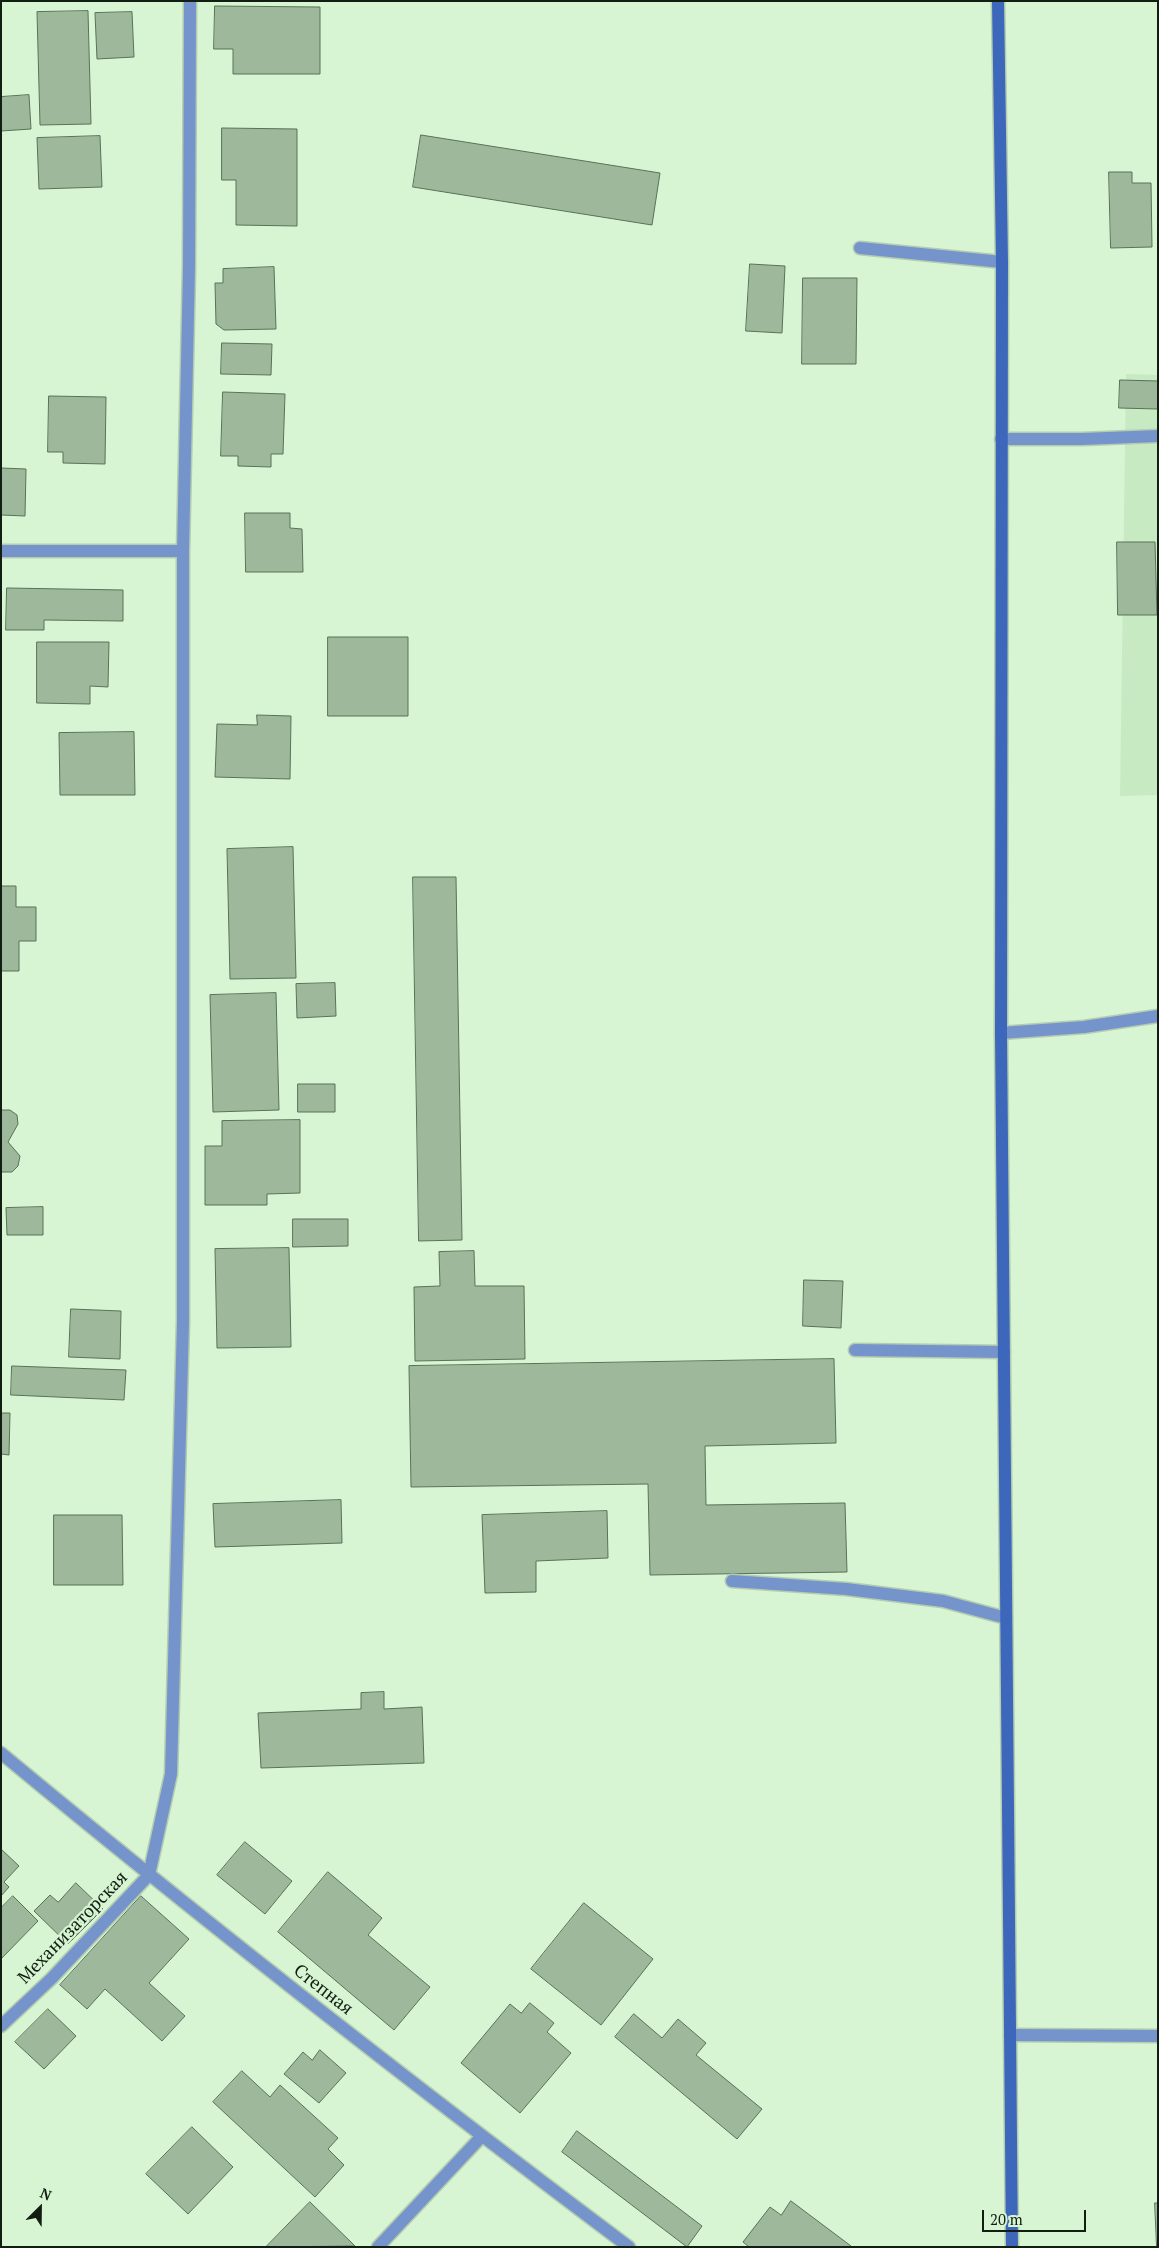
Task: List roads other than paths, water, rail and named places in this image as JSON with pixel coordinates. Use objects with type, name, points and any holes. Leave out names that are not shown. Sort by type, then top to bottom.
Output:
[{"type":"street","points":[[148,1875],[171,1774],[183,1352],[183,551],[189,268],[190,1]]},
{"type":"street","points":[[998,1],[1002,262],[1001,1033],[1012,2247]]},
{"type":"street","points":[[860,248],[1002,262]]},
{"type":"street","points":[[1002,439],[1082,439],[1158,436]]},
{"type":"street","points":[[1,550],[183,551]]},
{"type":"street","points":[[1001,1033],[1084,1027],[1158,1016]]},
{"type":"street","points":[[855,1350],[1004,1352]]},
{"type":"street","points":[[732,1581],[846,1589],[943,1601],[1006,1618]]},
{"type":"street","name":"Степная","points":[[1,1753],[148,1875],[482,2136],[628,2247]]},
{"type":"street","name":"Механизаторская","points":[[1,2026],[52,1978],[148,1875]]},
{"type":"street","points":[[1010,2035],[1158,2036]]},
{"type":"street","points":[[378,2247],[482,2136]]}]
